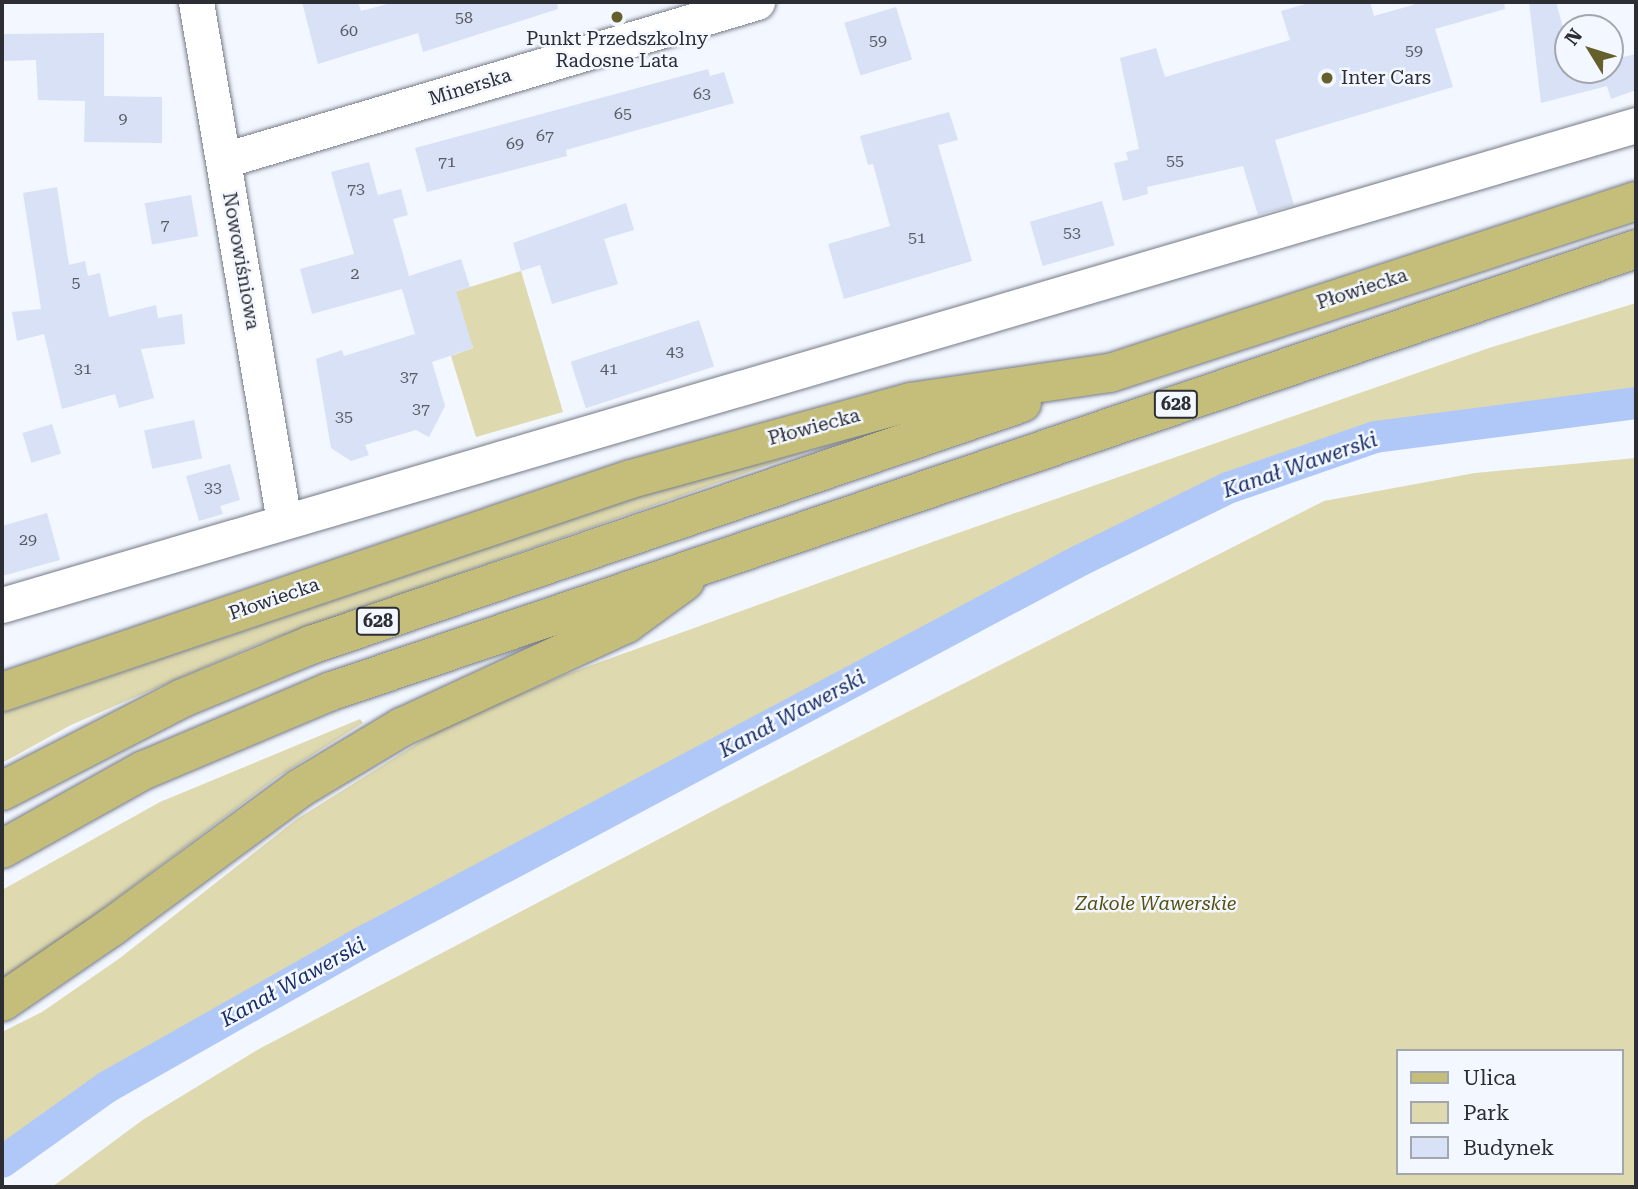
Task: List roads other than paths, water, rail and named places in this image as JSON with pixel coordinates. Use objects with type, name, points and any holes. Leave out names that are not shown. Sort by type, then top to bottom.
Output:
[{"type":"main road","name":"Płowiecka","points":[[2,692],[560,501],[701,458],[910,402],[1110,373],[1636,201]]},
{"type":"main road","name":"628","points":[[2,849],[144,770],[278,711],[715,559],[1636,249]]},
{"type":"main road","name":"628","points":[[2,791],[183,698],[311,645],[1110,373]]},
{"type":"main road","points":[[2,1002],[103,934],[300,788],[402,727],[626,624],[715,559]]},
{"type":"street","name":"Nowowiśniowa","points":[[196,2],[284,521]]},
{"type":"street","name":"Minerska","points":[[224,160],[757,2]]},
{"type":"street","points":[[2,605],[1636,125]]},
{"type":"waterway","name":"Kanał Wawerski","points":[[2,1162],[107,1087],[369,939],[1079,561],[1228,488],[1375,437],[1636,403]]},
{"type":"place","name":"Punkt Przedszkolny Radosne Lata","points":[[617,17]]},
{"type":"place","name":"Inter Cars","points":[[1327,78]]},
{"type":"park label","name":"Zakole Wawerskie","points":[[1156,904]]}]
